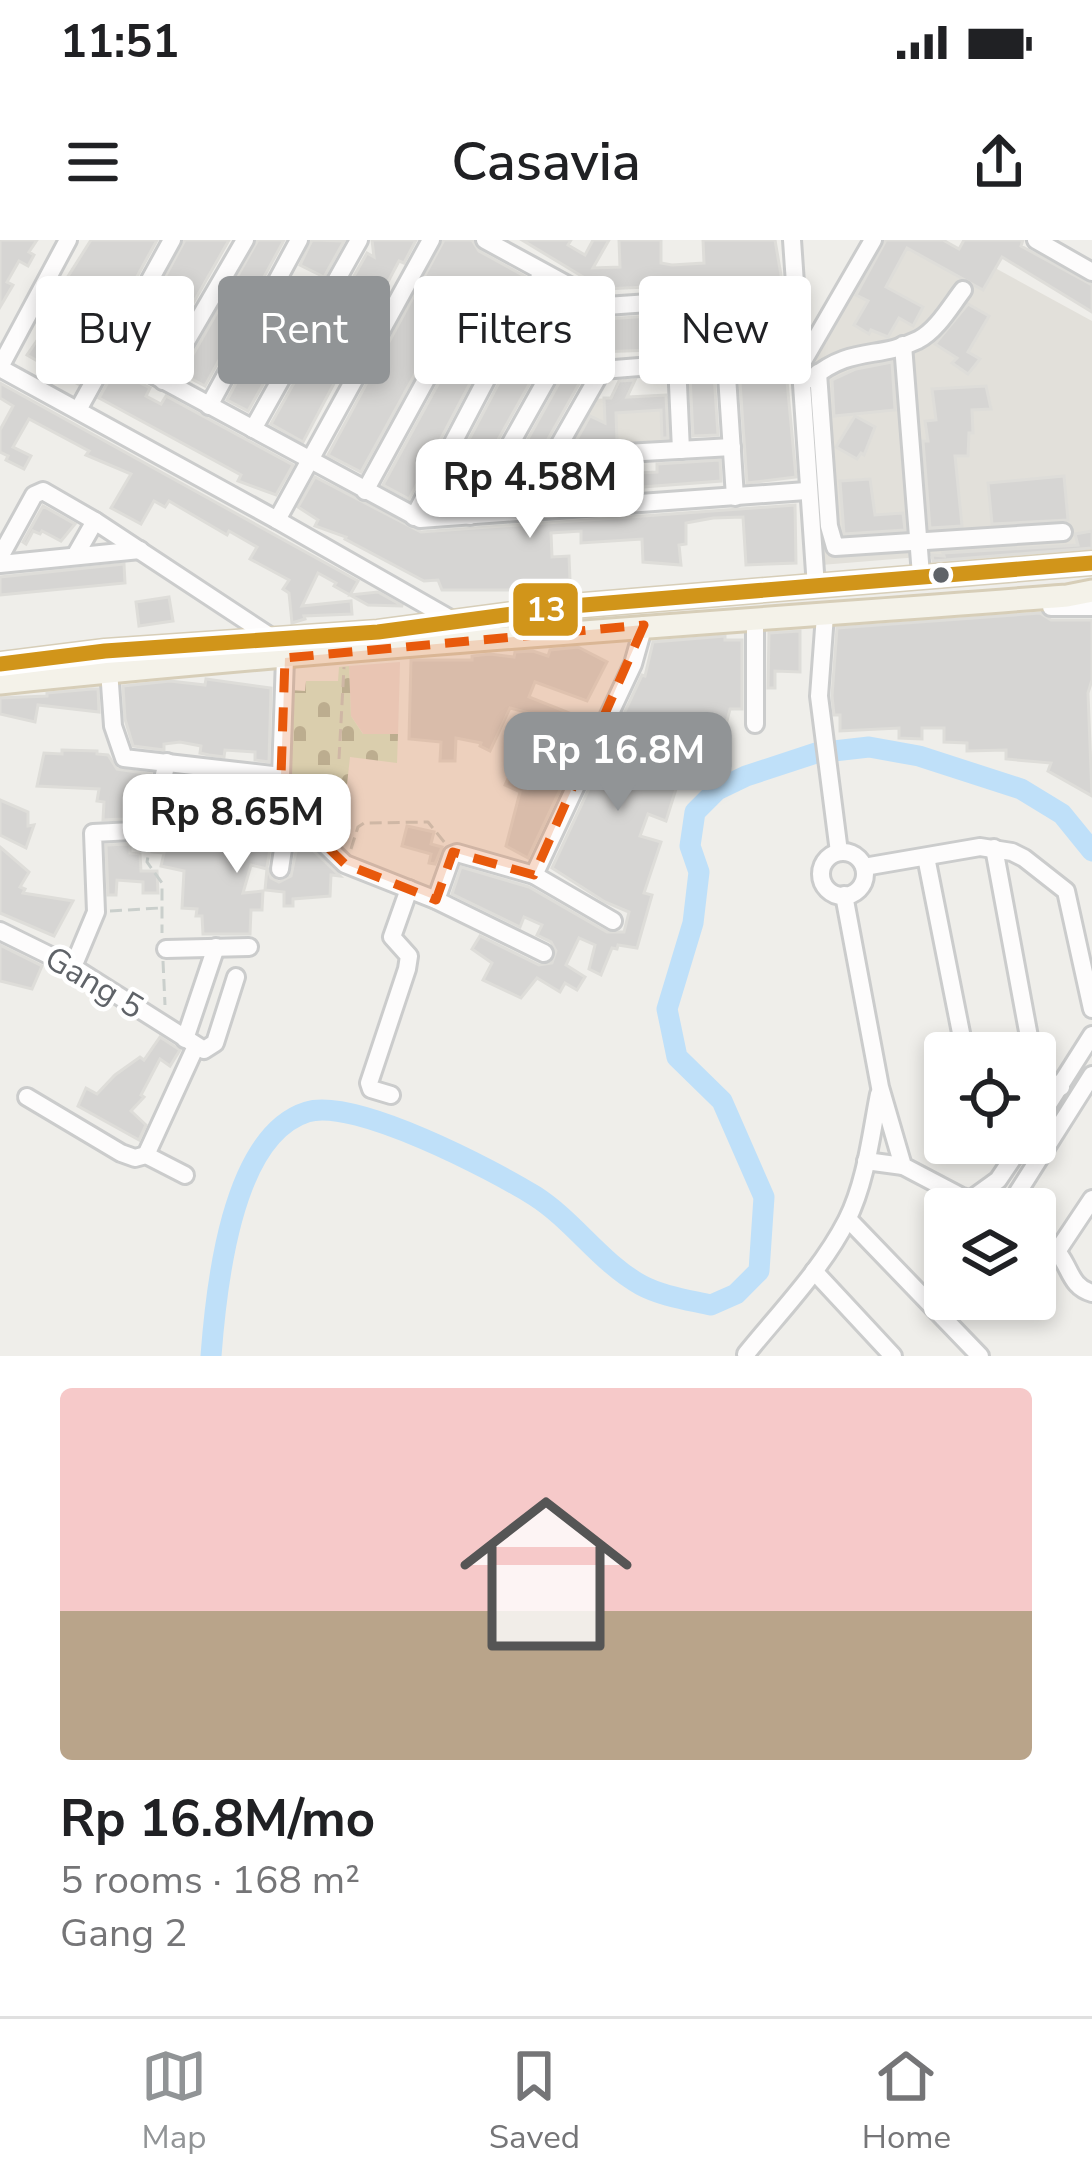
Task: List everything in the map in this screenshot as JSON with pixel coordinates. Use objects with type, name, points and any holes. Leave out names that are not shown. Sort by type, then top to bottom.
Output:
[{"type":"main road","points":[[0,682],[282,650],[454,621],[1092,563]]},
{"type":"main road","points":[[0,664],[105,652],[344,654],[644,625],[826,615],[1092,591]]},
{"type":"main road","points":[[688,597],[689,623]]},
{"type":"street","points":[[152,276],[172,240]]},
{"type":"street","points":[[194,329],[245,240]]},
{"type":"street","points":[[279,276],[299,240]]},
{"type":"street","points":[[338,276],[359,240]]},
{"type":"street","points":[[277,520],[431,240]]},
{"type":"street","points":[[485,240],[606,306],[639,304]]},
{"type":"street","points":[[792,240],[793,276]]},
{"type":"street","points":[[811,347],[873,240]]},
{"type":"street","points":[[1036,240],[1065,247],[1092,272]]},
{"type":"street","points":[[63,241],[0,368],[454,621]]},
{"type":"street","points":[[800,387],[836,359],[903,345],[931,331],[963,290]]},
{"type":"street","points":[[903,345],[921,575]]},
{"type":"street","points":[[818,373],[835,547],[1063,532]]},
{"type":"street","points":[[78,410],[93,384]]},
{"type":"street","points":[[169,384],[414,517],[431,520],[806,491]]},
{"type":"street","points":[[208,406],[220,384]]},
{"type":"street","points":[[253,429],[278,384]]},
{"type":"street","points":[[365,491],[423,384]]},
{"type":"street","points":[[414,517],[484,384]]},
{"type":"street","points":[[470,516],[544,384]]},
{"type":"street","points":[[521,512],[594,384]]},
{"type":"street","points":[[678,384],[681,450]]},
{"type":"street","points":[[728,384],[735,497]]},
{"type":"street","points":[[800,384],[816,587]]},
{"type":"street","points":[[554,457],[732,447]]},
{"type":"street","points":[[0,561],[37,492],[43,491],[95,520],[282,650],[281,776],[294,816],[345,864],[436,900],[544,953]]},
{"type":"street","points":[[75,556],[95,520]]},
{"type":"street","points":[[0,561],[140,550]]},
{"type":"street","points":[[1028,599],[1044,607],[1092,607]]},
{"type":"street","points":[[826,615],[820,724],[839,852]]},
{"type":"street","points":[[755,619],[755,724]]},
{"type":"street","points":[[534,875],[632,664],[644,625]]},
{"type":"street","points":[[109,670],[113,726],[124,758],[281,776]]},
{"type":"street","points":[[156,808],[167,762]]},
{"type":"street","points":[[74,967],[96,912],[92,834],[133,831],[140,805],[191,820],[259,822],[294,816]]},
{"type":"street","points":[[280,869],[294,816]]},
{"type":"street","points":[[864,867],[994,848],[1024,858],[1066,892],[1092,1009]]},
{"type":"street","points":[[994,848],[1029,1032]]},
{"type":"street","points":[[839,852],[851,854],[864,867],[861,886],[844,896],[830,892],[821,880],[826,859],[839,852]]},
{"type":"street","points":[[436,900],[453,854],[483,858],[534,875],[613,921]]},
{"type":"street","points":[[926,856],[961,1032]]},
{"type":"street","points":[[391,1095],[371,1089],[370,1083],[407,969],[407,952],[392,937],[409,889]]},
{"type":"street","points":[[844,896],[880,1087],[903,1166]]},
{"type":"street","name":"Gang 5","points":[[0,931],[74,967],[190,1043]]},
{"type":"street","points":[[146,1154],[190,1043],[216,947]]},
{"type":"street","points":[[166,949],[249,947]]},
{"type":"street","points":[[190,1043],[208,1049],[215,1043],[236,977]]},
{"type":"street","points":[[1056,1093],[1092,1035]]},
{"type":"street","points":[[1025,1188],[1092,1076]]},
{"type":"street","points":[[1056,1084],[1060,1087]]},
{"type":"street","points":[[746,1354],[814,1270],[848,1219],[866,1161],[880,1087]]},
{"type":"street","points":[[27,1096],[121,1153],[135,1158],[146,1154],[185,1175]]},
{"type":"street","points":[[866,1161],[903,1166],[945,1188]]},
{"type":"street","points":[[987,1188],[1009,1164]]},
{"type":"street","points":[[998,1180],[1005,1188]]},
{"type":"street","points":[[1092,1198],[1058,1250],[1075,1283],[1092,1293]]},
{"type":"street","points":[[848,1219],[980,1356]]},
{"type":"street","points":[[814,1270],[893,1356]]},
{"type":"path","points":[[339,759],[344,654]]},
{"type":"path","points":[[156,808],[148,862],[162,883],[164,1025]]},
{"type":"path","points":[[336,856],[349,857],[358,826],[364,823],[411,820],[428,822],[453,854]]},
{"type":"path","points":[[96,912],[161,908]]},
{"type":"highlighted area","points":[[644,625],[534,875],[453,852],[436,900],[345,864],[292,813],[281,776],[285,658]]},
{"type":"shaded area","points":[[884,240],[944,240],[1092,321],[1092,543],[821,565],[807,384],[811,384],[811,364]]},
{"type":"shaded area","points":[[671,396],[674,442],[582,452],[565,443],[590,399]]},
{"type":"shaded area","points":[[400,662],[398,734],[364,735],[351,716],[349,666]]},
{"type":"green space","points":[[349,666],[351,716],[363,734],[398,734],[397,763],[350,757],[340,849],[293,804],[286,766],[290,690],[305,691],[306,681],[338,681],[339,667]]},
{"type":"building","points":[[0,240],[37,240],[29,252],[34,255],[28,266],[19,261],[7,282],[13,285],[0,307]]},
{"type":"building","points":[[91,240],[157,240],[137,276],[68,276]]},
{"type":"building","points":[[185,240],[229,240],[194,302],[194,276],[166,276]]},
{"type":"building","points":[[258,240],[284,240],[265,276],[238,276]]},
{"type":"building","points":[[312,240],[344,241],[325,276],[300,265]]},
{"type":"building","points":[[372,240],[416,240],[390,278],[354,276],[367,253],[374,257]]},
{"type":"building","points":[[444,240],[472,240],[479,251],[524,276],[425,276]]},
{"type":"building","points":[[522,240],[571,240],[568,245],[585,255],[593,240],[609,240],[593,268],[620,267],[619,240],[661,240],[661,263],[672,265],[704,263],[703,240],[775,240],[781,276],[639,276],[639,287],[615,288],[615,276],[582,276]]},
{"type":"building","points":[[886,240],[943,240],[959,249],[964,240],[1023,240],[1021,246],[1092,285],[1092,312],[1002,257],[983,290],[907,248],[886,287],[923,307],[913,326],[899,318],[888,337],[871,330],[869,334],[854,325],[868,301],[856,295]]},
{"type":"building","points":[[414,296],[414,376],[361,472],[328,455],[366,384],[390,384],[390,340]]},
{"type":"building","points":[[968,304],[989,316],[968,352],[980,359],[968,374],[952,363],[957,358],[935,344]]},
{"type":"building","points":[[218,311],[218,362],[205,386],[194,380],[194,353]]},
{"type":"building","points":[[639,317],[639,351],[615,351],[615,318]]},
{"type":"building","points":[[892,362],[895,410],[834,416],[832,380],[856,369]]},
{"type":"building","points":[[635,380],[627,397],[666,395],[668,438],[662,438],[661,410],[616,413],[617,441],[576,441],[590,416],[605,423],[604,398],[611,398],[619,381]]},
{"type":"building","points":[[0,383],[358,581],[350,595],[318,573],[302,606],[351,601],[352,614],[304,616],[292,623],[289,593],[283,589],[289,580],[250,559],[257,547],[169,501],[165,507],[154,501],[141,524],[111,508],[131,474],[86,455],[89,451],[29,419],[13,447],[31,456],[24,469],[6,460],[8,456],[0,452],[0,430],[13,406],[0,398]]},
{"type":"building","points":[[107,384],[142,384],[150,388],[146,396],[161,404],[166,396],[293,465],[276,495],[238,481],[241,475],[99,398]]},
{"type":"building","points":[[236,384],[263,384],[248,411],[227,400]]},
{"type":"building","points":[[293,384],[334,384],[303,442],[271,424]]},
{"type":"building","points":[[438,384],[470,384],[409,499],[383,485]]},
{"type":"building","points":[[498,384],[529,384],[463,502],[452,496],[448,504],[436,502]]},
{"type":"building","points":[[559,384],[579,384],[516,496],[507,492],[503,500],[494,500]]},
{"type":"building","points":[[690,384],[715,384],[718,435],[693,436]]},
{"type":"building","points":[[740,384],[787,384],[796,477],[747,483]]},
{"type":"building","points":[[986,386],[991,409],[972,410],[968,456],[955,456],[962,526],[930,528],[923,441],[928,441],[925,421],[936,420],[932,389]]},
{"type":"building","points":[[855,416],[875,427],[864,455],[857,459],[836,447]]},
{"type":"building","points":[[720,460],[721,481],[555,493],[554,480],[560,469],[638,465],[639,473],[657,472],[657,464]]},
{"type":"building","points":[[1064,476],[1068,520],[992,524],[988,483]]},
{"type":"building","points":[[315,477],[421,532],[795,505],[796,563],[746,565],[743,517],[713,518],[686,523],[686,544],[679,545],[681,565],[643,562],[642,539],[581,543],[581,531],[551,533],[552,557],[569,556],[570,580],[527,582],[513,590],[442,590],[438,580],[424,581],[346,537],[315,526],[318,520],[298,507]]},
{"type":"building","points":[[870,479],[875,515],[903,513],[905,530],[844,534],[840,481]]},
{"type":"building","points":[[43,506],[75,524],[61,541],[33,531],[26,544],[23,542]]},
{"type":"building","points":[[1092,531],[1092,548],[933,561],[932,555],[943,553],[1078,545],[1075,534]]},
{"type":"building","points":[[124,564],[125,583],[0,595],[0,577]]},
{"type":"building","points":[[378,592],[403,606],[368,605],[350,595]]},
{"type":"building","points":[[169,597],[173,621],[139,626],[136,602]]},
{"type":"building","points":[[1040,613],[1051,620],[1092,620],[1088,693],[1092,796],[1048,771],[1051,763],[1006,759],[1006,750],[967,751],[967,743],[944,742],[944,728],[922,728],[922,739],[899,738],[899,728],[840,731],[832,696],[837,628]]},
{"type":"building","points":[[800,631],[800,672],[775,671],[775,688],[768,688],[769,633]]},
{"type":"building","points":[[725,636],[725,640],[742,640],[742,709],[730,709],[714,744],[705,739],[698,752],[687,745],[671,787],[676,789],[666,821],[648,814],[640,836],[661,842],[644,893],[652,895],[637,948],[612,948],[601,975],[589,969],[595,945],[579,938],[566,965],[585,977],[577,990],[565,983],[560,992],[537,978],[521,998],[483,980],[492,963],[472,949],[480,936],[539,965],[552,963],[556,951],[551,942],[537,935],[542,925],[524,917],[520,927],[452,894],[461,867],[529,887],[607,932],[624,932],[629,912],[552,868],[645,676],[653,642]]},
{"type":"building","points":[[578,647],[607,662],[587,701],[535,682],[529,697],[592,722],[528,858],[506,846],[520,792],[505,785],[525,744],[535,748],[548,718],[510,708],[490,751],[481,743],[456,738],[455,761],[440,761],[441,742],[409,739],[411,660],[472,660],[472,656],[490,654],[514,657],[515,652],[533,651],[548,656],[550,650]]},
{"type":"building","points":[[206,679],[271,688],[269,762],[255,760],[255,752],[225,750],[224,757],[200,753],[201,746],[180,742],[164,744],[164,750],[133,746],[123,686],[170,681],[205,685]]},
{"type":"building","points":[[98,689],[99,712],[38,705],[35,722],[0,714],[0,698]]},
{"type":"building","points":[[62,750],[97,751],[108,755],[117,769],[151,774],[146,793],[133,797],[124,819],[103,820],[99,789],[37,786],[44,753],[62,754]]},
{"type":"building","points":[[204,780],[245,785],[244,793],[264,795],[265,787],[271,788],[276,804],[227,811],[179,803],[183,793],[199,797]]},
{"type":"building","points":[[0,800],[28,812],[28,826],[34,825],[26,848],[0,835]]},
{"type":"building","points":[[407,826],[434,832],[431,844],[442,847],[435,864],[429,863],[431,854],[402,846]]},
{"type":"building","points":[[273,831],[267,867],[271,878],[279,882],[291,876],[299,837],[340,876],[331,875],[330,896],[293,899],[293,906],[284,906],[284,892],[265,890],[267,869],[251,865],[243,893],[263,891],[262,910],[251,910],[250,934],[203,934],[197,909],[182,908],[184,871],[161,866],[164,853],[152,852],[154,838]]},
{"type":"building","points":[[130,844],[130,853],[140,854],[141,871],[157,871],[158,893],[143,893],[143,882],[117,880],[116,895],[108,895],[106,845]]},
{"type":"building","points":[[0,847],[29,872],[20,887],[23,893],[73,901],[54,936],[0,913]]},
{"type":"building","points":[[0,945],[42,966],[32,989],[0,981]]},
{"type":"building","points":[[160,1037],[180,1050],[170,1066],[160,1059],[144,1097],[131,1111],[146,1125],[139,1140],[78,1106],[86,1088],[97,1094],[115,1075],[140,1057],[144,1060]]},
{"type":"waterway","points":[[211,1356],[224,1256],[245,1182],[281,1127],[307,1112],[329,1110],[389,1125],[488,1170],[549,1206],[613,1265],[657,1292],[711,1305],[736,1294],[759,1271],[764,1197],[722,1101],[677,1057],[667,1009],[693,923],[699,872],[690,846],[695,812],[717,790],[816,753],[869,747],[919,756],[1021,789],[1062,814],[1092,851]]},
{"type":"transit line","name":"13","points":[[0,664],[105,651],[378,632],[572,606],[1092,563]]}]
